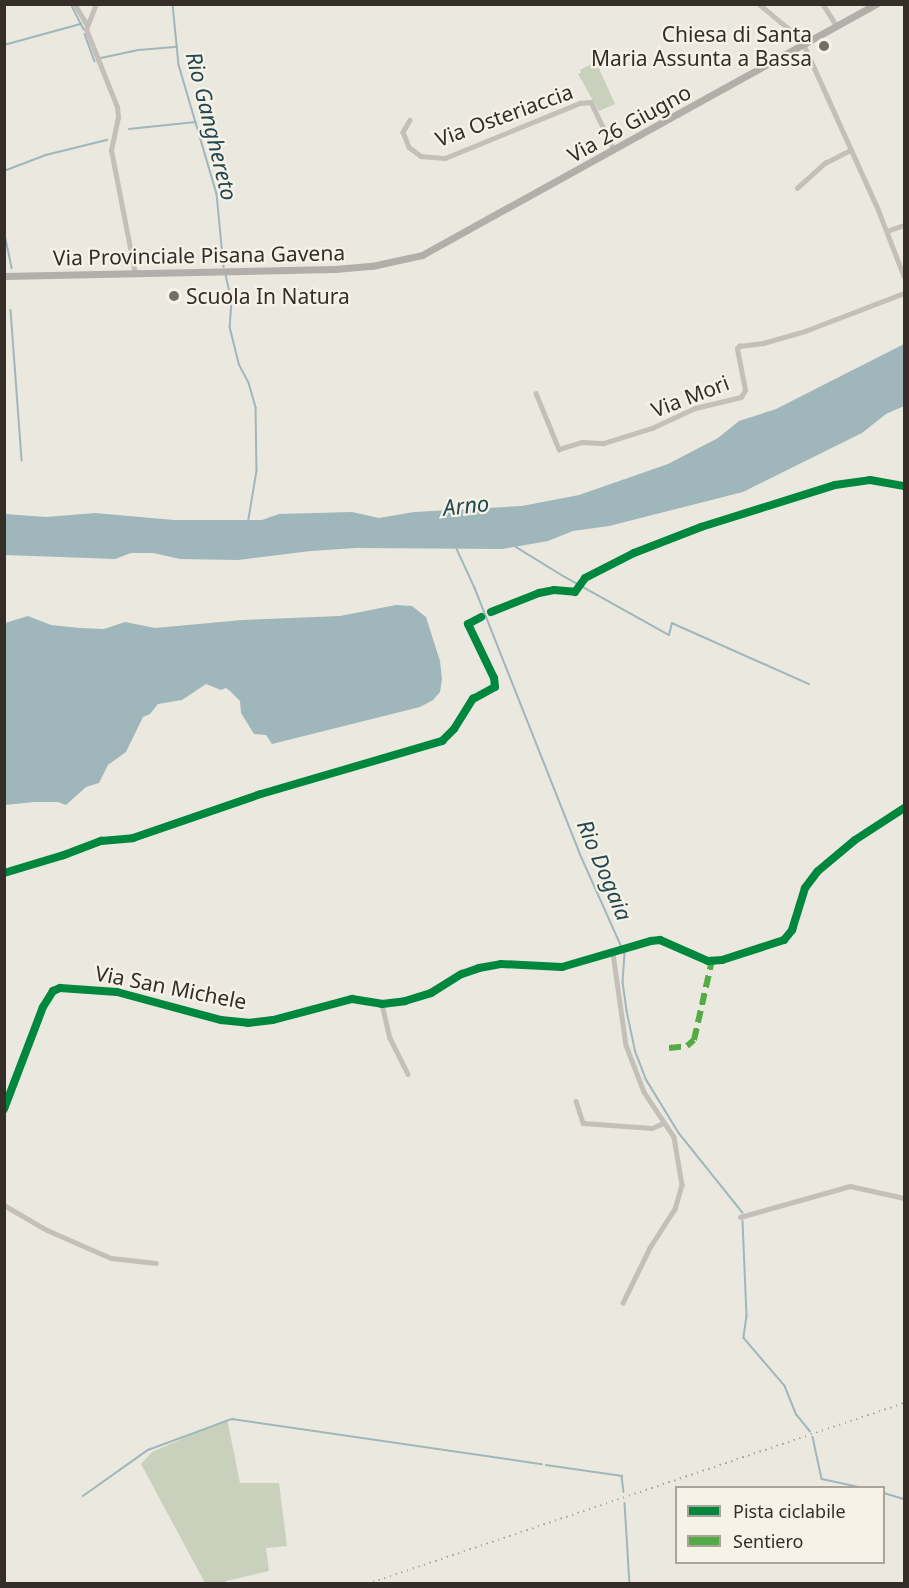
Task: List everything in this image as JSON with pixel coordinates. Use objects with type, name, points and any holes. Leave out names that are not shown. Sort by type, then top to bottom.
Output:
[{"type":"main road","name":"Via 26 Giugno","points":[[395,262],[422,255],[443,245],[876,4]]},
{"type":"main road","name":"Via Provinciale Pisana Gavena","points":[[4,276],[335,269],[395,262]]},
{"type":"street","points":[[75,4],[87,25],[96,57],[117,107],[118,117],[111,150],[135,273]]},
{"type":"street","points":[[87,25],[96,4]]},
{"type":"street","points":[[759,4],[806,44],[887,231],[904,276]]},
{"type":"street","points":[[823,4],[837,26]]},
{"type":"street","name":"Via Osteriaccia","points":[[410,120],[403,132],[409,147],[421,156],[445,159],[580,103],[591,102],[614,150]]},
{"type":"street","points":[[797,188],[825,163],[851,150]]},
{"type":"street","points":[[887,231],[904,225]]},
{"type":"street","name":"Via Mori","points":[[536,393],[559,449],[582,442],[604,443],[652,428],[695,408],[741,397],[745,390],[737,349],[739,346],[764,343],[805,331],[904,293]]},
{"type":"street","name":"Via San Michele","points":[[4,1109],[43,1008],[54,991],[60,987],[117,992],[221,1020],[248,1023],[273,1020],[352,999],[382,1004],[431,993],[462,974],[487,966],[507,964],[562,967],[660,940],[708,961],[735,957],[784,940],[794,924],[806,888],[818,871],[855,840],[904,808]]},
{"type":"street","points":[[613,953],[626,1045],[638,1080],[663,1123],[674,1137],[682,1176],[681,1195],[623,1303]]},
{"type":"street","points":[[382,1004],[390,1038],[408,1074]]},
{"type":"street","points":[[576,1101],[583,1123],[652,1128],[663,1123]]},
{"type":"street","points":[[740,1218],[850,1186],[904,1198]]},
{"type":"street","points":[[4,1205],[47,1230],[111,1258],[156,1263]]},
{"type":"green space","points":[[596,62],[615,104],[599,111],[578,74],[581,73],[580,70]]},
{"type":"green space","points":[[227,1419],[240,1483],[279,1483],[287,1546],[266,1548],[269,1571],[225,1583],[205,1583],[141,1464],[152,1452]]},
{"type":"water","points":[[904,344],[904,406],[886,414],[862,433],[743,492],[609,526],[573,531],[548,541],[502,549],[356,548],[238,560],[180,559],[153,553],[131,553],[115,559],[5,555],[5,514],[46,517],[95,513],[174,520],[262,520],[279,514],[352,512],[379,518],[414,512],[522,506],[579,495],[668,464],[718,438],[739,421],[776,409]]},
{"type":"water","points":[[396,605],[412,606],[426,617],[440,661],[442,679],[440,692],[433,700],[420,707],[272,744],[266,735],[254,734],[241,713],[240,701],[230,691],[206,684],[182,700],[158,704],[150,714],[143,717],[126,752],[108,765],[99,783],[86,787],[66,805],[58,802],[34,802],[5,805],[5,623],[28,616],[51,625],[80,628],[104,629],[125,622],[155,628],[242,620],[340,616]]},
{"type":"waterway","points":[[71,4],[84,29]]},
{"type":"waterway","name":"Rio Ganghereto","points":[[173,4],[179,65],[217,194],[224,267]]},
{"type":"waterway","points":[[4,45],[81,24]]},
{"type":"waterway","points":[[85,34],[95,61]]},
{"type":"waterway","points":[[101,58],[139,50],[177,47]]},
{"type":"waterway","points":[[129,129],[196,122]]},
{"type":"waterway","points":[[4,171],[46,155],[107,140]]},
{"type":"waterway","points":[[4,230],[12,268]]},
{"type":"waterway","name":"Rio Ganghereto","points":[[226,275],[232,301],[230,327],[239,364],[249,383],[256,408],[257,471],[249,519]]},
{"type":"waterway","points":[[11,310],[22,461]]},
{"type":"waterway","points":[[516,547],[669,635],[672,623],[809,684]]},
{"type":"waterway","name":"Rio Dogaia","points":[[457,549],[475,588],[582,858],[625,954],[623,982],[627,1011],[635,1050],[646,1079],[679,1133],[743,1213]]},
{"type":"waterway","name":"Rio Dogaia","points":[[743,1221],[747,1316],[744,1338],[785,1386],[797,1415],[810,1431]]},
{"type":"waterway","points":[[83,1496],[148,1450],[232,1419],[542,1464]]},
{"type":"waterway","name":"Rio Dogaia","points":[[813,1437],[822,1479],[855,1486]]},
{"type":"waterway","points":[[546,1465],[622,1476],[624,1492]]},
{"type":"waterway","name":"Rio Dogaia","points":[[885,1493],[904,1499]]},
{"type":"waterway","points":[[625,1503],[630,1584]]},
{"type":"railway","points":[[367,1584],[904,1403]]},
{"type":"marked path","points":[[669,1048],[687,1046],[694,1040],[712,960]]},
{"type":"cycle path","points":[[491,612],[539,593],[554,590],[575,592],[585,578],[634,553],[701,527],[835,485],[870,480],[904,486]]},
{"type":"cycle path","points":[[4,873],[101,841],[133,838],[261,794],[442,741],[454,729],[473,699],[495,687],[494,678],[468,624],[481,617]]},
{"type":"cycle path","points":[[4,1109],[43,1007],[53,991],[60,988],[117,992],[221,1020],[248,1023],[273,1020],[352,999],[382,1004],[405,1001],[431,993],[462,974],[479,968],[501,964],[562,967],[651,941],[660,940],[708,961],[722,960],[784,940],[792,930],[805,888],[818,871],[855,840],[904,808]]},
{"type":"place","name":"Chiesa di Santa Maria Assunta a Bassa","points":[[824,46]]},
{"type":"place","name":"Scuola In Natura","points":[[174,296]]},
{"type":"water label","name":"Arno","points":[[466,505]]}]
